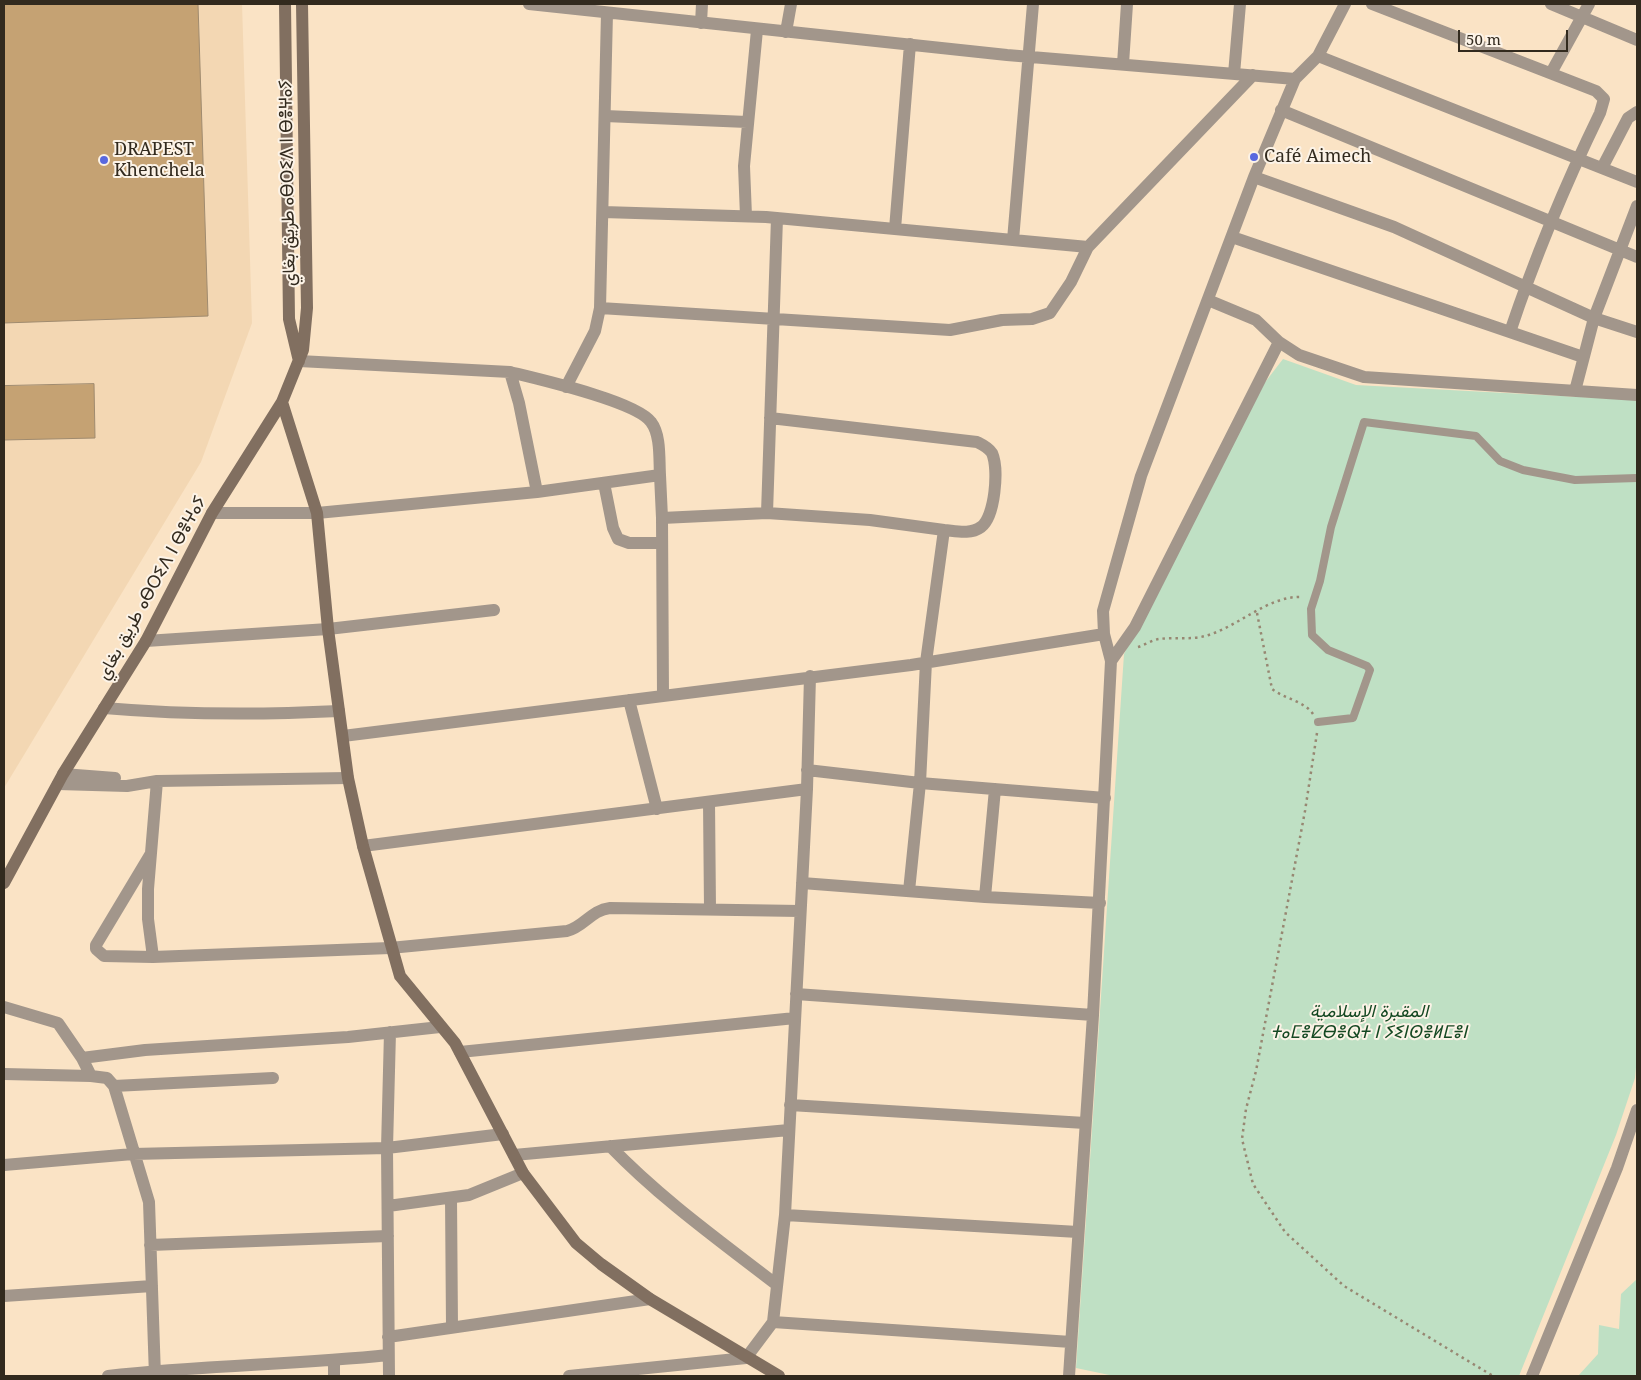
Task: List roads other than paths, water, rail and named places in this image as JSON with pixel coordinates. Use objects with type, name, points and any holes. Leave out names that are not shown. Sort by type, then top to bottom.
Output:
[{"type":"main road","name":"طريق بغاي ⴰⴱⵔⵉⴷ ⵏ ⴱⴻⵖⴰⵢ","points":[[285,4],[289,319],[299,361]]},
{"type":"main road","name":"طريق بغاي ⴰⴱⵔⵉⴷ ⵏ ⴱⴻⵖⴰⵢ","points":[[4,883],[8,867],[146,640],[212,513],[282,402],[299,361],[306,337],[307,308],[302,4]]},
{"type":"main road","points":[[282,402],[317,513],[328,629],[348,778],[363,846],[390,948],[400,976],[460,1052],[522,1172],[576,1243],[601,1264],[650,1299],[779,1376]]},
{"type":"street","points":[[529,4],[757,30],[1295,79]]},
{"type":"street","points":[[701,23],[702,4]]},
{"type":"street","points":[[786,32],[791,4]]},
{"type":"street","points":[[1013,240],[1033,4]]},
{"type":"street","points":[[1123,64],[1127,4]]},
{"type":"street","points":[[1234,74],[1240,4]]},
{"type":"street","points":[[1069,1376],[1093,1015],[1105,798],[1111,661],[1104,634],[1103,611],[1141,476],[1254,177],[1295,79],[1318,56],[1345,4]]},
{"type":"street","points":[[1372,4],[1596,91],[1604,99],[1600,114],[1551,221],[1525,286],[1510,332]]},
{"type":"street","points":[[1551,4],[1637,40]]},
{"type":"street","points":[[1551,73],[1589,4]]},
{"type":"street","points":[[566,387],[595,331],[600,308],[607,13]]},
{"type":"street","points":[[746,216],[744,166],[757,30]]},
{"type":"street","points":[[894,229],[910,44]]},
{"type":"street","points":[[1318,56],[1637,182]]},
{"type":"street","points":[[600,308],[938,331],[1002,320],[1032,320],[1050,313],[1071,282],[1088,247],[1253,75]]},
{"type":"street","points":[[1282,110],[1637,257]]},
{"type":"street","points":[[1602,168],[1628,118],[1637,112]]},
{"type":"street","points":[[605,116],[747,122]]},
{"type":"street","points":[[1254,177],[1394,227],[1594,318],[1637,332]]},
{"type":"street","points":[[1575,392],[1594,318],[1637,206]]},
{"type":"street","points":[[603,212],[776,218],[1088,247]]},
{"type":"street","points":[[767,513],[776,218]]},
{"type":"street","points":[[1232,238],[1583,357]]},
{"type":"street","points":[[1208,300],[1256,320],[1279,342],[1299,355],[1364,377],[1637,395]]},
{"type":"street","points":[[1111,661],[1135,627],[1279,342]]},
{"type":"street","points":[[299,361],[510,372],[566,387],[630,408],[645,415],[652,423],[656,433],[660,475],[663,696]]},
{"type":"street","points":[[510,372],[519,403],[537,492]]},
{"type":"street","points":[[662,518],[767,513],[870,520],[968,533],[980,528],[987,522],[993,500],[996,471],[992,454],[987,446],[977,442],[770,418]]},
{"type":"street","points":[[212,513],[317,513],[537,492],[660,475]]},
{"type":"street","points":[[604,483],[613,528],[618,539],[629,543],[662,543]]},
{"type":"street","points":[[909,891],[920,783],[926,662],[944,530]]},
{"type":"street","points":[[146,640],[328,629],[494,610]]},
{"type":"street","points":[[343,736],[926,662],[1104,634]]},
{"type":"street","points":[[569,1376],[746,1358],[773,1322],[785,1215],[802,883],[810,676]]},
{"type":"street","points":[[629,700],[657,809]]},
{"type":"street","points":[[104,708],[170,714],[236,715],[339,711]]},
{"type":"street","points":[[807,770],[920,783],[1105,798]]},
{"type":"street","points":[[60,779],[127,786],[139,782],[157,781],[348,778]]},
{"type":"street","points":[[153,957],[148,919],[157,781]]},
{"type":"street","points":[[363,846],[806,789]]},
{"type":"street","points":[[985,897],[995,789]]},
{"type":"street","points":[[709,802],[710,909]]},
{"type":"street","points":[[151,853],[96,945],[96,949],[104,956],[153,957],[390,948],[567,931],[576,929],[593,913],[610,908],[800,910]]},
{"type":"street","points":[[802,883],[985,897],[1100,902]]},
{"type":"street","points":[[796,994],[1093,1015]]},
{"type":"street","points":[[4,1007],[58,1023],[82,1058],[91,1076]]},
{"type":"street","points":[[460,1052],[795,1018]]},
{"type":"street","points":[[82,1058],[145,1050],[348,1037],[440,1026]]},
{"type":"street","points":[[389,1376],[387,1148],[390,1032]]},
{"type":"street","points":[[4,1074],[91,1076],[107,1078],[114,1086],[149,1202],[155,1373]]},
{"type":"street","points":[[114,1086],[273,1078]]},
{"type":"street","points":[[790,1105],[1085,1123]]},
{"type":"street","points":[[1532,1376],[1617,1168],[1637,1110]]},
{"type":"street","points":[[514,1156],[789,1130]]},
{"type":"street","points":[[4,1164],[133,1154],[387,1148],[503,1134]]},
{"type":"street","points":[[610,1146],[628,1165],[777,1285]]},
{"type":"street","points":[[388,1206],[469,1195],[522,1172]]},
{"type":"street","points":[[451,1198],[452,1328]]},
{"type":"street","points":[[785,1215],[1078,1232]]},
{"type":"street","points":[[150,1245],[388,1236]]},
{"type":"street","points":[[4,1296],[152,1286]]},
{"type":"street","points":[[388,1337],[650,1299]]},
{"type":"street","points":[[773,1322],[1071,1342]]},
{"type":"street","points":[[108,1376],[274,1370],[388,1355]]},
{"type":"street","points":[[334,1361],[334,1376]]},
{"type":"lane","points":[[1318,722],[1353,718],[1370,670],[1368,666],[1328,650],[1312,635],[1311,609],[1331,527],[1364,422],[1476,436],[1500,461],[1523,470],[1575,480],[1637,478]]},
{"type":"place","name":"Café Aimech","points":[[1254,157]]},
{"type":"place","name":"DRAPEST Khenchela","points":[[104,160]]},
{"type":"park label","name":"المقبرة الإسلامية ⵜⴰⵎⴻⵇⴱⴻⵕⵜ ⵏ ⵢⵉⵏⵙⴻⵍⵎⴻⵏ","points":[[1369,1022]]}]
